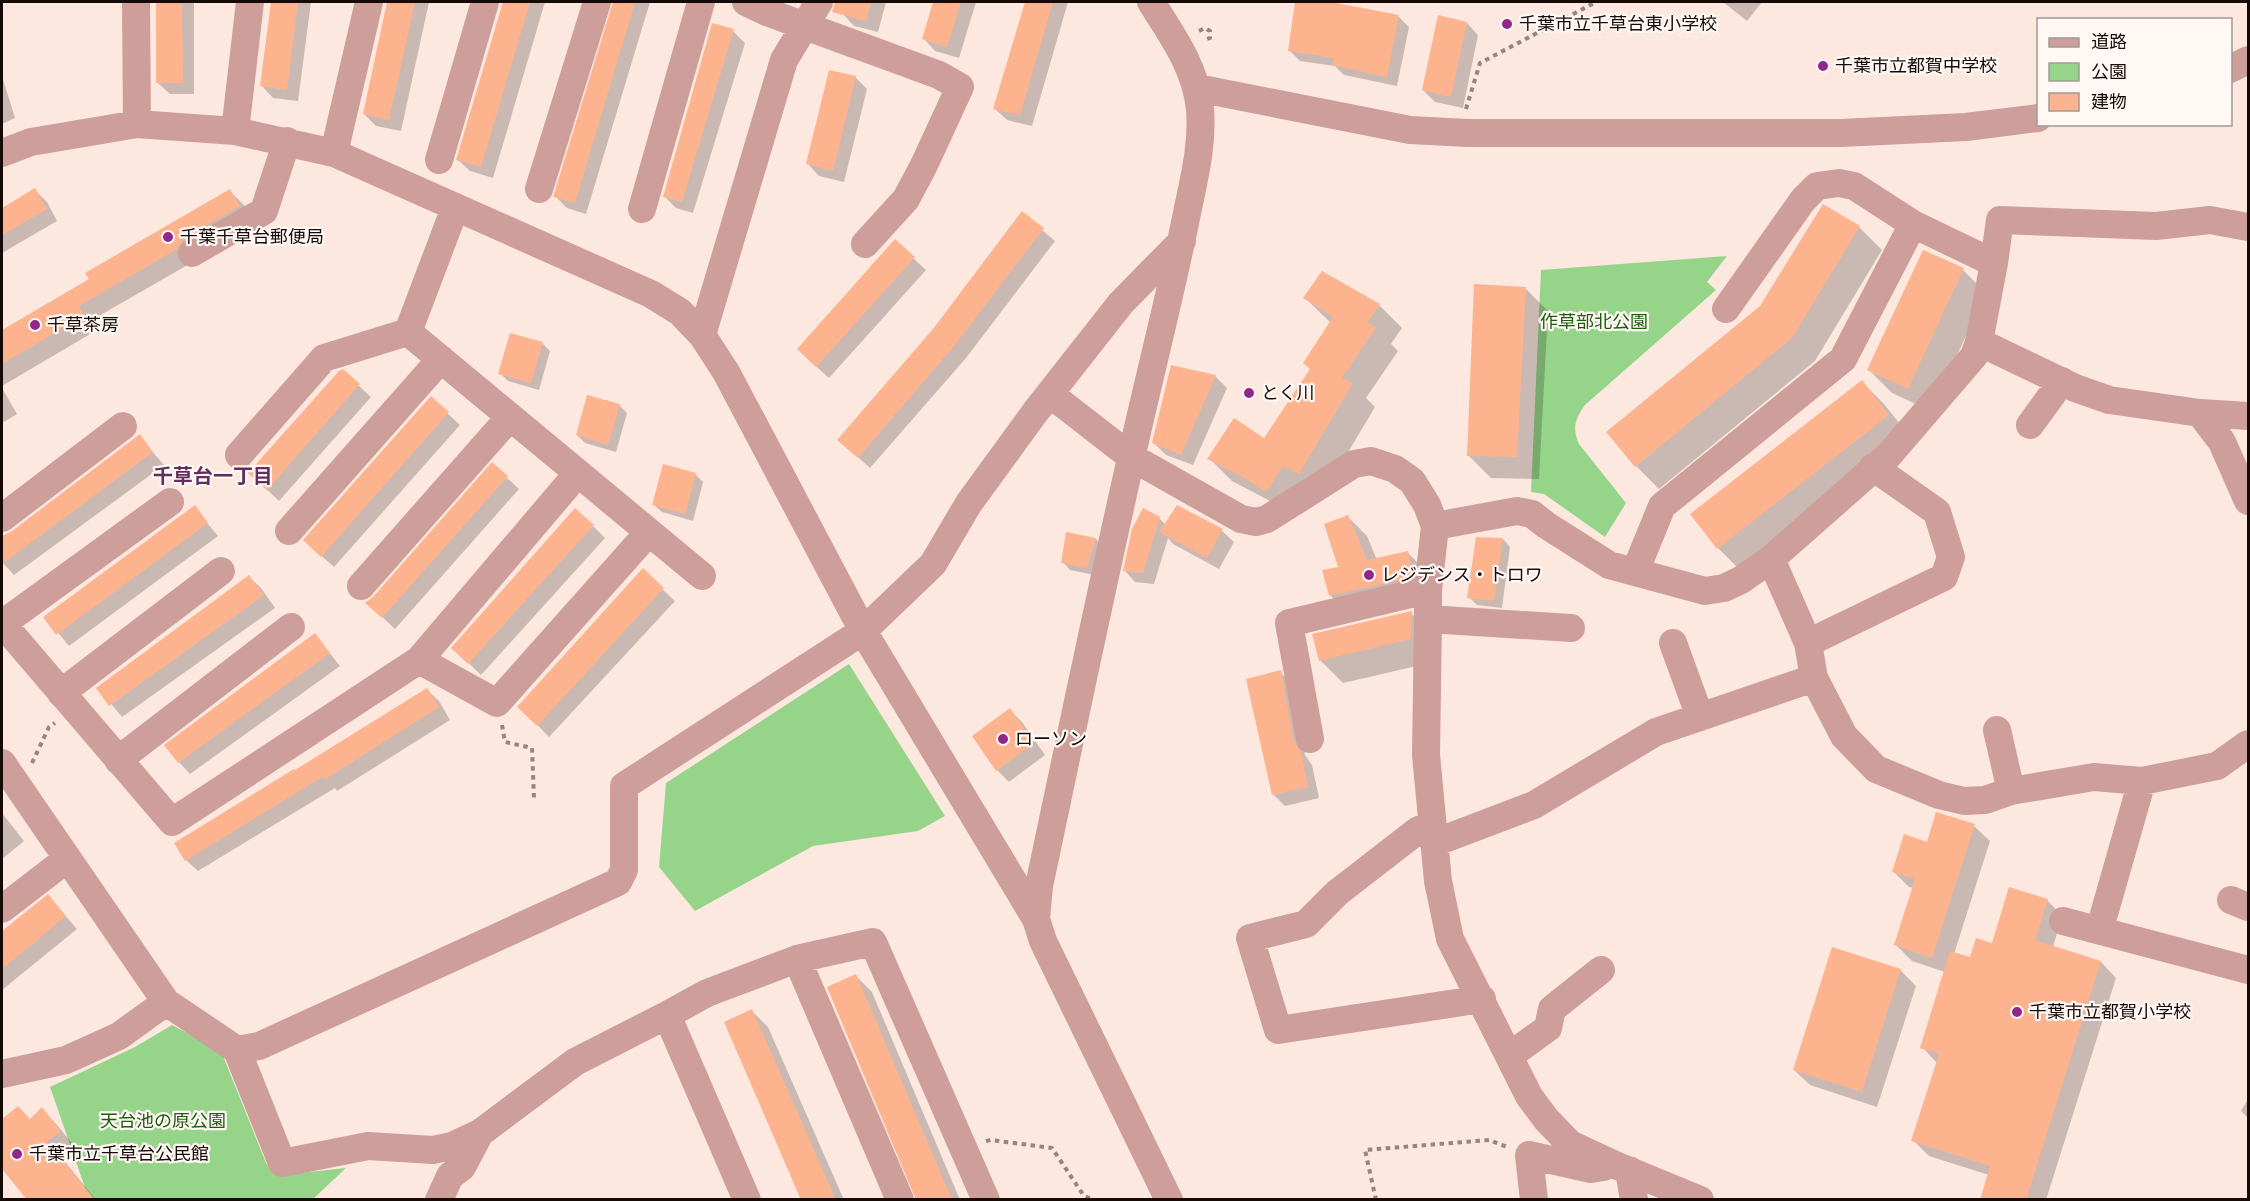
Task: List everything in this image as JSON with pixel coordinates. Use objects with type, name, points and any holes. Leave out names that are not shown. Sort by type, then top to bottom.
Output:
[{"type":"street","points":[[136,2],[137,124]]},
{"type":"street","points":[[235,131],[250,2]]},
{"type":"street","points":[[333,153],[369,2]]},
{"type":"street","points":[[439,160],[485,2]]},
{"type":"street","points":[[539,189],[597,2]]},
{"type":"street","points":[[642,209],[702,2]]},
{"type":"street","points":[[746,2],[804,26],[939,75],[960,87],[906,199],[865,244]]},
{"type":"street","points":[[702,335],[784,60],[819,2]]},
{"type":"street","points":[[1036,919],[1039,886],[1131,458],[1182,241],[1196,170],[1200,111],[1197,88],[1188,64],[1172,34],[1151,2]]},
{"type":"street","points":[[2232,68],[2248,60]]},
{"type":"street","points":[[1197,88],[1410,130],[1468,133],[1841,133],[1966,127],[2037,118]]},
{"type":"street","points":[[2,153],[31,142],[137,124],[235,131],[287,141],[333,153],[651,294],[680,312],[702,335],[726,372],[862,631],[1036,919],[1043,941],[1169,1200]]},
{"type":"street","points":[[192,253],[264,211],[287,141]]},
{"type":"street","points":[[1726,309],[1803,200],[1817,186],[1839,183],[1854,186],[1913,224],[1994,263]]},
{"type":"street","points":[[408,332],[455,208]]},
{"type":"street","points":[[1435,526],[1517,511],[1532,514],[1609,565],[1705,591],[1724,588],[1741,580],[1771,559],[1888,455],[1974,356],[1979,342],[2000,220],[2156,226],[2210,220],[2248,227]]},
{"type":"street","points":[[1635,572],[1662,506],[1843,359],[1913,224]]},
{"type":"street","points":[[237,1050],[259,1046],[618,882],[624,870],[624,786],[862,631],[933,564],[969,503],[1050,394],[1121,303],[1182,241]]},
{"type":"street","points":[[408,332],[702,576]]},
{"type":"street","points":[[239,455],[324,358],[408,332]]},
{"type":"street","points":[[1979,342],[2109,400],[2200,413],[2248,416]]},
{"type":"street","points":[[289,531],[441,359]]},
{"type":"street","points":[[2030,425],[2062,381]]},
{"type":"street","points":[[1050,394],[1131,458],[1241,519],[1256,522],[1267,519],[1354,465],[1371,461],[1395,469],[1412,482],[1427,504],[1435,526],[1428,590],[1426,755],[1438,881],[1450,939],[1529,1096],[1546,1119],[1570,1143],[1622,1168],[1700,1200]]},
{"type":"street","points":[[2200,413],[2222,441],[2248,501]]},
{"type":"street","points":[[361,586],[510,417]]},
{"type":"street","points":[[2,518],[123,426]]},
{"type":"street","points":[[1808,643],[1944,577],[1951,557],[1937,512],[1873,467]]},
{"type":"street","points":[[170,502],[2,623],[172,822],[419,660],[578,473]]},
{"type":"street","points":[[419,660],[497,703],[649,532]]},
{"type":"street","points":[[1771,559],[1808,643],[1814,678],[1844,736],[1876,769],[1939,795],[1964,801],[1985,800],[2011,791],[2094,777],[2142,781],[2217,766],[2248,744]]},
{"type":"street","points":[[61,693],[221,571]]},
{"type":"street","points":[[1311,739],[1289,623],[1428,590]]},
{"type":"street","points":[[1428,619],[1571,628]]},
{"type":"street","points":[[118,760],[291,627]]},
{"type":"street","points":[[1673,643],[1700,717]]},
{"type":"street","points":[[1482,999],[1278,1030],[1250,938],[1306,924],[1346,886],[1417,831],[1433,834],[1534,805],[1656,732],[1814,678]]},
{"type":"street","points":[[1997,730],[2011,791]]},
{"type":"street","points":[[10,770],[67,859],[166,1002],[237,1050],[282,1163],[368,1146],[434,1150],[452,1146],[480,1133],[575,1062],[707,993],[797,959],[873,942],[986,1200]]},
{"type":"street","points":[[2104,914],[2142,781]]},
{"type":"street","points":[[2,909],[67,859]]},
{"type":"street","points":[[2063,921],[2248,970]]},
{"type":"street","points":[[797,959],[900,1200]]},
{"type":"street","points":[[1509,1056],[1548,1028],[1552,1009],[1601,970]]},
{"type":"street","points":[[2,1074],[66,1060],[119,1036],[166,1002]]},
{"type":"street","points":[[667,1015],[747,1200]]},
{"type":"street","points":[[439,1200],[450,1176],[462,1167],[480,1133]]},
{"type":"street","points":[[1534,1200],[1529,1155],[1591,1169],[1622,1168]]},
{"type":"street","points":[[1622,1168],[1634,1200]]},
{"type":"path","points":[[1465,114],[1480,63],[1596,2]]},
{"type":"path","points":[[1199,31],[1205,28],[1210,31],[1210,38],[1204,41],[1200,37]]},
{"type":"path","points":[[497,703],[505,742],[532,748],[534,799]]},
{"type":"path","points":[[10,770],[49,728]]},
{"type":"path","points":[[962,1148],[991,1140],[1052,1148],[1084,1196],[1095,1200]]},
{"type":"path","points":[[1376,1200],[1365,1150],[1489,1140],[1529,1155]]},
{"type":"green space","name":"作草部北公園","points":[[1727,256],[1707,282],[1716,290],[1585,405],[1577,419],[1575,428],[1579,444],[1626,503],[1605,537],[1544,494],[1531,492],[1541,270]]},
{"type":"green space","points":[[849,664],[945,816],[918,831],[813,846],[695,911],[659,867],[666,783]]},
{"type":"green space","name":"天台池の原公園","points":[[172,1025],[221,1051],[266,1163],[272,1171],[281,1175],[346,1168],[313,1199],[89,1199],[50,1087],[135,1047]]},
{"type":"building","points":[[156,2],[182,2],[183,83],[156,83]]},
{"type":"building","points":[[271,2],[298,2],[287,90],[260,86]]},
{"type":"building","points":[[387,2],[415,2],[389,120],[363,114]]},
{"type":"building","points":[[503,2],[530,2],[481,167],[456,160]]},
{"type":"building","points":[[613,2],[635,2],[575,203],[553,197]]},
{"type":"building","points":[[835,2],[871,2],[866,21],[832,12]]},
{"type":"building","points":[[933,2],[961,2],[947,47],[922,39]]},
{"type":"building","points":[[1025,2],[1053,2],[1020,115],[993,109]]},
{"type":"building","points":[[1295,2],[1331,2],[1399,15],[1387,77],[1332,65],[1334,58],[1288,51]]},
{"type":"building","points":[[1438,15],[1467,22],[1451,97],[1422,90]]},
{"type":"building","points":[[712,23],[734,29],[682,202],[663,197]]},
{"type":"building","points":[[829,70],[856,76],[833,171],[806,164]]},
{"type":"building","points":[[35,188],[47,209],[2,235],[2,208]]},
{"type":"building","points":[[230,189],[240,206],[184,239],[177,249],[79,306],[84,316],[2,364],[2,330],[89,279],[85,273]]},
{"type":"building","points":[[1823,204],[1860,226],[1792,338],[1635,467],[1606,432],[1760,306]]},
{"type":"building","points":[[1022,211],[1044,228],[954,346],[858,458],[837,440],[933,329]]},
{"type":"building","points":[[895,239],[915,257],[816,367],[797,349]]},
{"type":"building","points":[[1923,250],[1964,268],[1908,389],[1867,370]]},
{"type":"building","points":[[1322,271],[1380,304],[1367,323],[1376,327],[1342,378],[1353,383],[1299,474],[1283,466],[1266,492],[1245,478],[1207,459],[1234,418],[1264,438],[1310,369],[1303,363],[1333,317],[1303,298]]},
{"type":"building","points":[[1474,284],[1526,287],[1517,457],[1467,456]]},
{"type":"building","points":[[510,333],[543,342],[531,383],[498,374]]},
{"type":"building","points":[[1171,365],[1216,375],[1181,455],[1152,443]]},
{"type":"building","points":[[343,369],[360,384],[267,490],[248,473]]},
{"type":"building","points":[[1862,380],[1889,415],[1717,549],[1690,514]]},
{"type":"building","points":[[587,395],[620,404],[608,445],[576,435]]},
{"type":"building","points":[[431,396],[449,412],[321,557],[303,540]]},
{"type":"building","points":[[140,434],[153,452],[2,564],[2,536],[12,531]]},
{"type":"building","points":[[492,462],[508,476],[382,618],[365,603],[373,597]]},
{"type":"building","points":[[663,464],[696,473],[685,514],[652,505]]},
{"type":"building","points":[[195,505],[208,523],[56,635],[43,617]]},
{"type":"building","points":[[1177,505],[1223,529],[1207,558],[1159,532]]},
{"type":"building","points":[[575,508],[594,525],[468,664],[451,648]]},
{"type":"building","points":[[1143,508],[1160,517],[1143,573],[1123,571],[1132,529]]},
{"type":"building","name":"レジデンス・トロワ","points":[[1348,515],[1367,560],[1408,551],[1413,577],[1329,596],[1322,570],[1338,567],[1324,524]]},
{"type":"building","points":[[1066,532],[1096,538],[1087,568],[1061,563]]},
{"type":"building","points":[[1476,537],[1503,538],[1494,601],[1467,598]]},
{"type":"building","points":[[643,568],[664,588],[537,726],[517,707]]},
{"type":"building","points":[[249,575],[264,595],[109,706],[96,688]]},
{"type":"building","points":[[1412,611],[1411,639],[1319,661],[1312,634]]},
{"type":"building","points":[[315,633],[330,653],[178,763],[164,745]]},
{"type":"building","points":[[1281,670],[1294,742],[1301,752],[1308,787],[1272,795],[1246,679]]},
{"type":"building","points":[[427,688],[439,707],[324,780],[322,777],[185,861],[174,843]]},
{"type":"building","name":"ローソン","points":[[1010,708],[1034,743],[996,771],[972,736]]},
{"type":"building","points":[[1936,812],[1975,824],[1932,958],[1894,945],[1915,879],[1892,872],[1904,834],[1927,842]]},
{"type":"building","points":[[2009,887],[2048,899],[2035,940],[2101,961],[2026,1200],[1980,1200],[1990,1166],[1911,1141],[1939,1054],[1920,1048],[1950,951],[1970,957],[1976,938],[1992,943]]},
{"type":"building","points":[[48,894],[66,916],[2,969],[2,931]]},
{"type":"building","points":[[1832,947],[1901,969],[1862,1092],[1793,1070]]},
{"type":"building","points":[[856,974],[952,1200],[916,1200],[827,987]]},
{"type":"building","points":[[752,1009],[836,1200],[801,1200],[724,1022]]},
{"type":"building","points":[[18,1106],[30,1119],[42,1107],[61,1132],[47,1141],[95,1200],[27,1200],[2,1169],[2,1119]]},
{"type":"place","name":"千葉市立千草台東小学校","points":[[1507,24]]},
{"type":"place","name":"千葉市立都賀中学校","points":[[1823,66]]},
{"type":"place","name":"千葉千草台郵便局","points":[[168,237]]},
{"type":"place","name":"千草茶房","points":[[35,325]]},
{"type":"place","name":"とく川","points":[[1249,393]]},
{"type":"place","name":"レジデンス・トロワ","points":[[1369,575]]},
{"type":"place","name":"ローソン","points":[[1003,739]]},
{"type":"place","name":"千葉市立都賀小学校","points":[[2017,1012]]},
{"type":"place","name":"千葉市立千草台公民館","points":[[17,1154]]},
{"type":"district","name":"千草台一丁目","points":[[213,476]]}]
